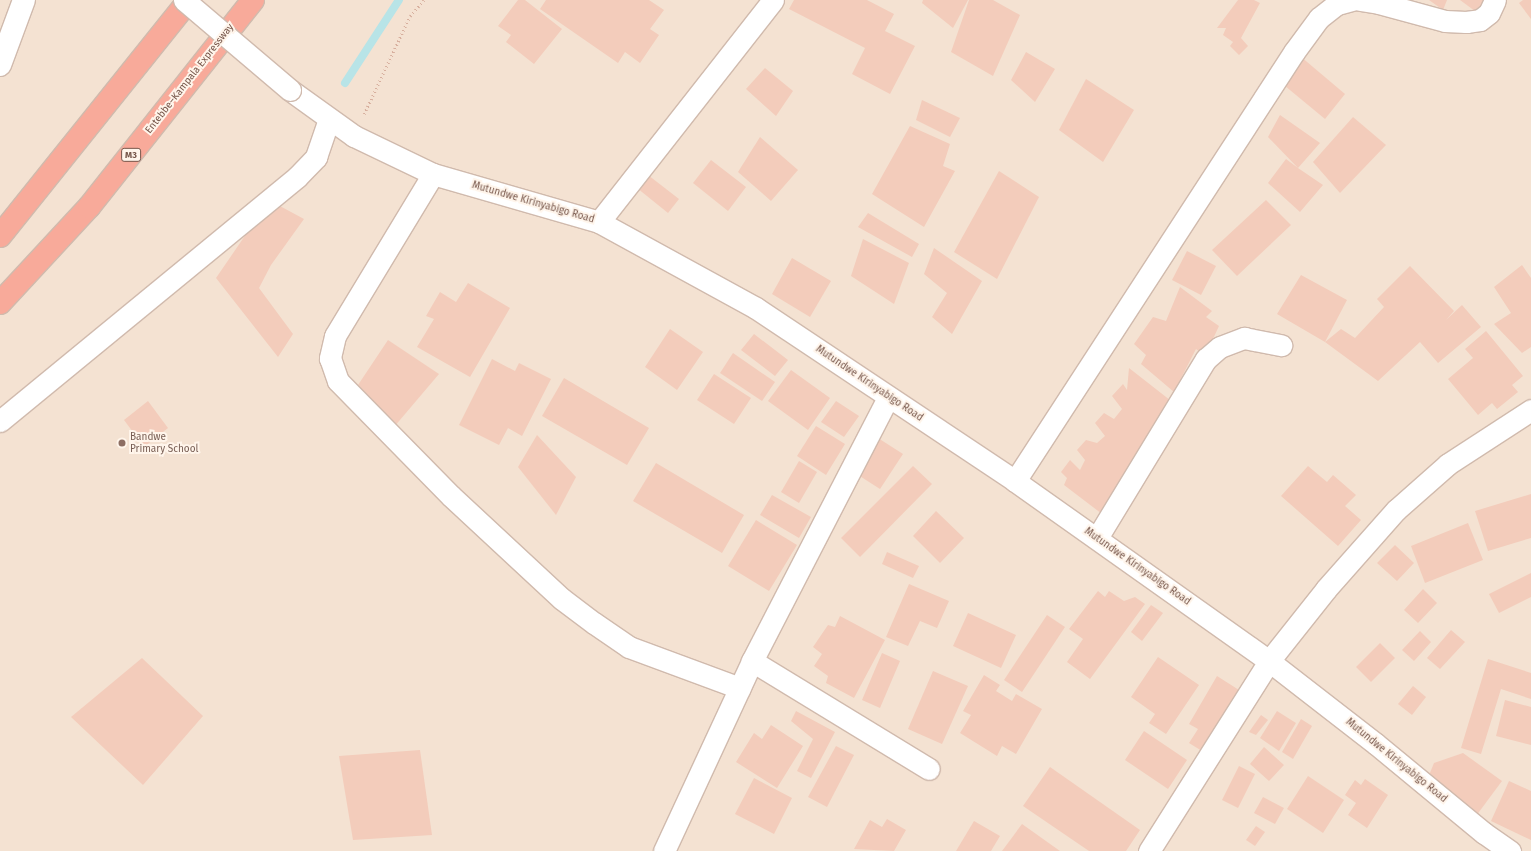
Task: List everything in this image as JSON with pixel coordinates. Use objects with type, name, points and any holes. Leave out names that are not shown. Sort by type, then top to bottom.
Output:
[{"type":"highway","points":[[0,236],[189,0]]},
{"type":"highway","name":"Entebbe–Kampala Expressway","points":[[0,302],[89,207],[253,0]]},
{"type":"street","points":[[0,65],[24,0]]},
{"type":"street","name":"Mutundwe Kirinyabigo Road","points":[[184,0],[290,90],[354,136],[433,174],[599,222],[756,308],[1015,481],[1269,661],[1376,744],[1484,834],[1510,851]]},
{"type":"street","points":[[599,222],[773,0]]},
{"type":"street","points":[[1015,481],[1294,52],[1319,18],[1337,4],[1352,0]]},
{"type":"street","points":[[1360,0],[1379,3],[1445,21],[1466,22],[1484,16],[1495,0]]},
{"type":"street","points":[[0,421],[297,177],[316,157],[329,119]]},
{"type":"street","points":[[433,174],[336,336],[330,358],[338,381],[451,496],[562,599],[629,647],[740,688]]},
{"type":"street","points":[[1096,538],[1206,359],[1220,347],[1244,338],[1281,345]]},
{"type":"street","points":[[670,849],[752,661],[888,397]]},
{"type":"street","points":[[1150,851],[1269,661],[1326,589],[1396,510],[1448,464],[1531,410]]},
{"type":"street","points":[[752,661],[929,768]]},
{"type":"path","points":[[354,136],[410,16],[424,0]]},
{"type":"shaded area","points":[[0,0],[1531,0],[1531,851],[0,851]]},
{"type":"building","points":[[518,0],[525,0],[562,29],[534,64],[506,42],[511,35],[498,26]]},
{"type":"building","points":[[546,0],[649,0],[664,10],[650,29],[659,35],[640,63],[625,52],[618,63],[540,9]]},
{"type":"building","points":[[794,0],[867,0],[894,14],[885,31],[915,46],[890,94],[852,74],[865,48],[789,9]]},
{"type":"building","points":[[923,0],[968,0],[953,28],[922,3]]},
{"type":"building","points":[[969,0],[993,0],[1020,15],[993,76],[951,52]]},
{"type":"building","points":[[1238,0],[1254,0],[1260,3],[1241,38],[1248,46],[1239,55],[1230,46],[1233,42],[1223,35],[1226,28],[1217,28]]},
{"type":"building","points":[[1429,0],[1447,0],[1443,10]]},
{"type":"building","points":[[1460,0],[1484,0],[1479,14]]},
{"type":"building","points":[[1523,0],[1531,0],[1531,19],[1519,3]]},
{"type":"building","points":[[1026,52],[1055,69],[1035,102],[1011,80]]},
{"type":"building","points":[[1300,56],[1345,94],[1325,119],[1279,81]]},
{"type":"building","points":[[765,68],[793,91],[776,116],[746,89]]},
{"type":"building","points":[[1086,79],[1134,110],[1103,162],[1059,130]]},
{"type":"building","points":[[922,100],[960,118],[950,137],[916,120]]},
{"type":"building","points":[[1280,115],[1320,143],[1298,168],[1268,137]]},
{"type":"building","points":[[1353,117],[1386,145],[1340,193],[1313,162]]},
{"type":"building","points":[[910,126],[950,144],[943,166],[955,171],[924,227],[872,194]]},
{"type":"building","points":[[760,137],[798,170],[771,201],[738,172]]},
{"type":"building","points":[[1286,159],[1323,185],[1300,212],[1268,183]]},
{"type":"building","points":[[711,160],[746,187],[728,211],[693,183]]},
{"type":"building","points":[[999,171],[1039,197],[997,279],[954,252]]},
{"type":"building","points":[[648,175],[679,199],[668,213],[637,188]]},
{"type":"building","points":[[1266,200],[1291,225],[1237,276],[1212,250]]},
{"type":"building","points":[[278,205],[304,219],[271,265],[259,288],[293,334],[278,357],[216,278],[251,227]]},
{"type":"building","points":[[868,213],[919,244],[912,257],[858,227]]},
{"type":"building","points":[[863,239],[909,263],[894,304],[851,276]]},
{"type":"building","points":[[934,248],[982,281],[952,334],[932,317],[947,293],[924,274]]},
{"type":"building","points":[[1187,251],[1216,266],[1201,295],[1172,280]]},
{"type":"building","points":[[792,258],[831,281],[810,317],[772,294]]},
{"type":"building","points":[[1522,265],[1531,278],[1531,347],[1522,353],[1494,324],[1511,313],[1494,287]]},
{"type":"building","points":[[1410,266],[1454,311],[1446,320],[1462,305],[1481,327],[1438,363],[1420,342],[1378,381],[1325,342],[1341,329],[1355,338],[1384,307],[1377,299]]},
{"type":"building","points":[[1301,275],[1347,300],[1325,342],[1277,314]]},
{"type":"building","points":[[468,283],[510,308],[470,377],[417,347],[434,319],[426,316],[440,292],[456,302]]},
{"type":"building","points":[[1180,287],[1212,311],[1206,317],[1219,326],[1205,356],[1196,349],[1174,392],[1141,364],[1146,355],[1134,344],[1153,317],[1166,321]]},
{"type":"building","points":[[670,329],[703,352],[677,390],[645,367]]},
{"type":"building","points":[[1486,331],[1523,376],[1512,385],[1518,392],[1497,409],[1492,403],[1478,415],[1448,379],[1473,358],[1465,349]]},
{"type":"building","points":[[754,334],[788,360],[775,376],[741,350]]},
{"type":"building","points":[[388,340],[439,374],[394,427],[358,385]]},
{"type":"building","points":[[733,353],[775,382],[762,401],[720,373]]},
{"type":"building","points":[[492,359],[515,371],[519,363],[551,379],[522,436],[508,428],[499,445],[459,425]]},
{"type":"building","points":[[1129,368],[1175,404],[1106,517],[1064,485],[1067,478],[1061,472],[1070,460],[1080,470],[1085,460],[1077,450],[1086,440],[1097,443],[1105,436],[1095,423],[1104,413],[1114,419],[1122,409],[1112,396],[1123,384],[1127,390]]},
{"type":"building","points":[[791,370],[830,398],[808,430],[768,401]]},
{"type":"building","points":[[714,374],[751,398],[734,424],[697,400]]},
{"type":"building","points":[[564,378],[649,428],[627,465],[542,416]]},
{"type":"building","points":[[148,401],[168,428],[144,447],[124,420]]},
{"type":"building","points":[[836,401],[859,416],[844,437],[821,422]]},
{"type":"building","points":[[816,426],[845,444],[826,475],[797,456]]},
{"type":"building","points":[[537,435],[576,477],[556,515],[518,467]]},
{"type":"building","points":[[878,438],[903,454],[880,489],[855,473]]},
{"type":"building","points":[[799,461],[817,472],[799,503],[781,492]]},
{"type":"building","points":[[656,463],[744,515],[722,553],[633,501]]},
{"type":"building","points":[[913,466],[932,484],[860,557],[841,538]]},
{"type":"building","points":[[1308,466],[1327,482],[1333,475],[1356,495],[1345,506],[1361,520],[1338,546],[1281,496]]},
{"type":"building","points":[[1531,494],[1531,538],[1488,551],[1475,511]]},
{"type":"building","points":[[772,495],[811,517],[799,538],[760,515]]},
{"type":"building","points":[[936,511],[964,538],[940,563],[913,536]]},
{"type":"building","points":[[756,520],[797,545],[769,591],[728,566]]},
{"type":"building","points":[[1468,523],[1483,560],[1425,583],[1411,546]]},
{"type":"building","points":[[1395,545],[1414,563],[1397,581],[1377,563]]},
{"type":"building","points":[[887,552],[919,566],[913,578],[882,564]]},
{"type":"building","points":[[1531,573],[1531,597],[1499,613],[1489,594]]},
{"type":"building","points":[[909,584],[949,601],[937,628],[920,621],[908,646],[886,637]]},
{"type":"building","points":[[1423,589],[1437,603],[1418,623],[1404,610]]},
{"type":"building","points":[[1098,591],[1105,597],[1109,591],[1124,601],[1135,597],[1145,604],[1090,679],[1067,662],[1083,639],[1069,629]]},
{"type":"building","points":[[1151,605],[1163,613],[1142,641],[1131,632]]},
{"type":"building","points":[[968,613],[1016,635],[1001,668],[953,646]]},
{"type":"building","points":[[1047,615],[1065,627],[1022,692],[1004,680]]},
{"type":"building","points":[[840,616],[885,640],[854,698],[826,683],[828,676],[814,666],[822,654],[813,647],[828,625],[835,627]]},
{"type":"building","points":[[1451,630],[1465,642],[1440,669],[1427,658]]},
{"type":"building","points":[[1420,631],[1431,642],[1414,661],[1402,650]]},
{"type":"building","points":[[1380,643],[1395,658],[1371,682],[1356,667]]},
{"type":"building","points":[[882,653],[900,661],[880,708],[862,700]]},
{"type":"building","points":[[1158,657],[1199,685],[1166,734],[1149,723],[1155,714],[1131,697]]},
{"type":"building","points":[[142,658],[203,716],[143,785],[71,717]]},
{"type":"building","points":[[1488,659],[1531,673],[1531,699],[1501,689],[1481,754],[1461,748]]},
{"type":"building","points":[[933,671],[968,686],[942,744],[908,729]]},
{"type":"building","points":[[984,675],[1000,685],[996,691],[1012,701],[1016,694],[1042,709],[1016,754],[1002,746],[997,756],[960,733],[971,715],[963,711]]},
{"type":"building","points":[[1217,676],[1239,690],[1202,751],[1189,743],[1198,729],[1189,724]]},
{"type":"building","points":[[1413,686],[1426,697],[1412,715],[1398,704]]},
{"type":"building","points":[[1505,700],[1531,707],[1531,745],[1496,736]]},
{"type":"building","points":[[796,711],[835,732],[811,778],[797,771],[813,739],[791,721]]},
{"type":"building","points":[[1277,711],[1296,723],[1279,751],[1260,738]]},
{"type":"building","points":[[1261,715],[1268,720],[1256,735],[1249,732]]},
{"type":"building","points":[[1301,719],[1312,726],[1293,759],[1282,752]]},
{"type":"building","points":[[771,725],[803,746],[777,788],[736,762],[754,733],[762,739]]},
{"type":"building","points":[[1144,731],[1187,760],[1168,789],[1125,760]]},
{"type":"building","points":[[836,746],[854,755],[827,807],[808,797]]},
{"type":"building","points":[[1264,747],[1284,765],[1269,781],[1250,764]]},
{"type":"building","points":[[420,750],[432,835],[353,840],[339,756]]},
{"type":"building","points":[[1463,753],[1502,781],[1476,816],[1427,780],[1434,763]]},
{"type":"building","points":[[1239,766],[1255,774],[1238,808],[1222,800]]},
{"type":"building","points":[[1050,767],[1140,830],[1126,851],[1089,851],[1023,806]]},
{"type":"building","points":[[1308,776],[1344,800],[1323,833],[1287,809]]},
{"type":"building","points":[[754,778],[792,798],[774,834],[735,814]]},
{"type":"building","points":[[1365,779],[1388,795],[1367,828],[1348,815],[1356,803],[1345,795],[1355,780],[1361,785]]},
{"type":"building","points":[[1509,781],[1531,791],[1531,840],[1491,821]]},
{"type":"building","points":[[1263,797],[1284,808],[1275,824],[1254,813]]},
{"type":"building","points":[[887,819],[906,830],[894,851],[854,849],[870,820],[882,827]]},
{"type":"building","points":[[974,821],[1000,836],[991,851],[956,851]]},
{"type":"building","points":[[1022,824],[1060,851],[1002,851]]},
{"type":"building","points":[[1256,826],[1265,832],[1255,846],[1246,840]]},
{"type":"waterway","points":[[345,83],[399,0]]},
{"type":"place","name":"Bandwe Primary School","points":[[122,443]]}]
